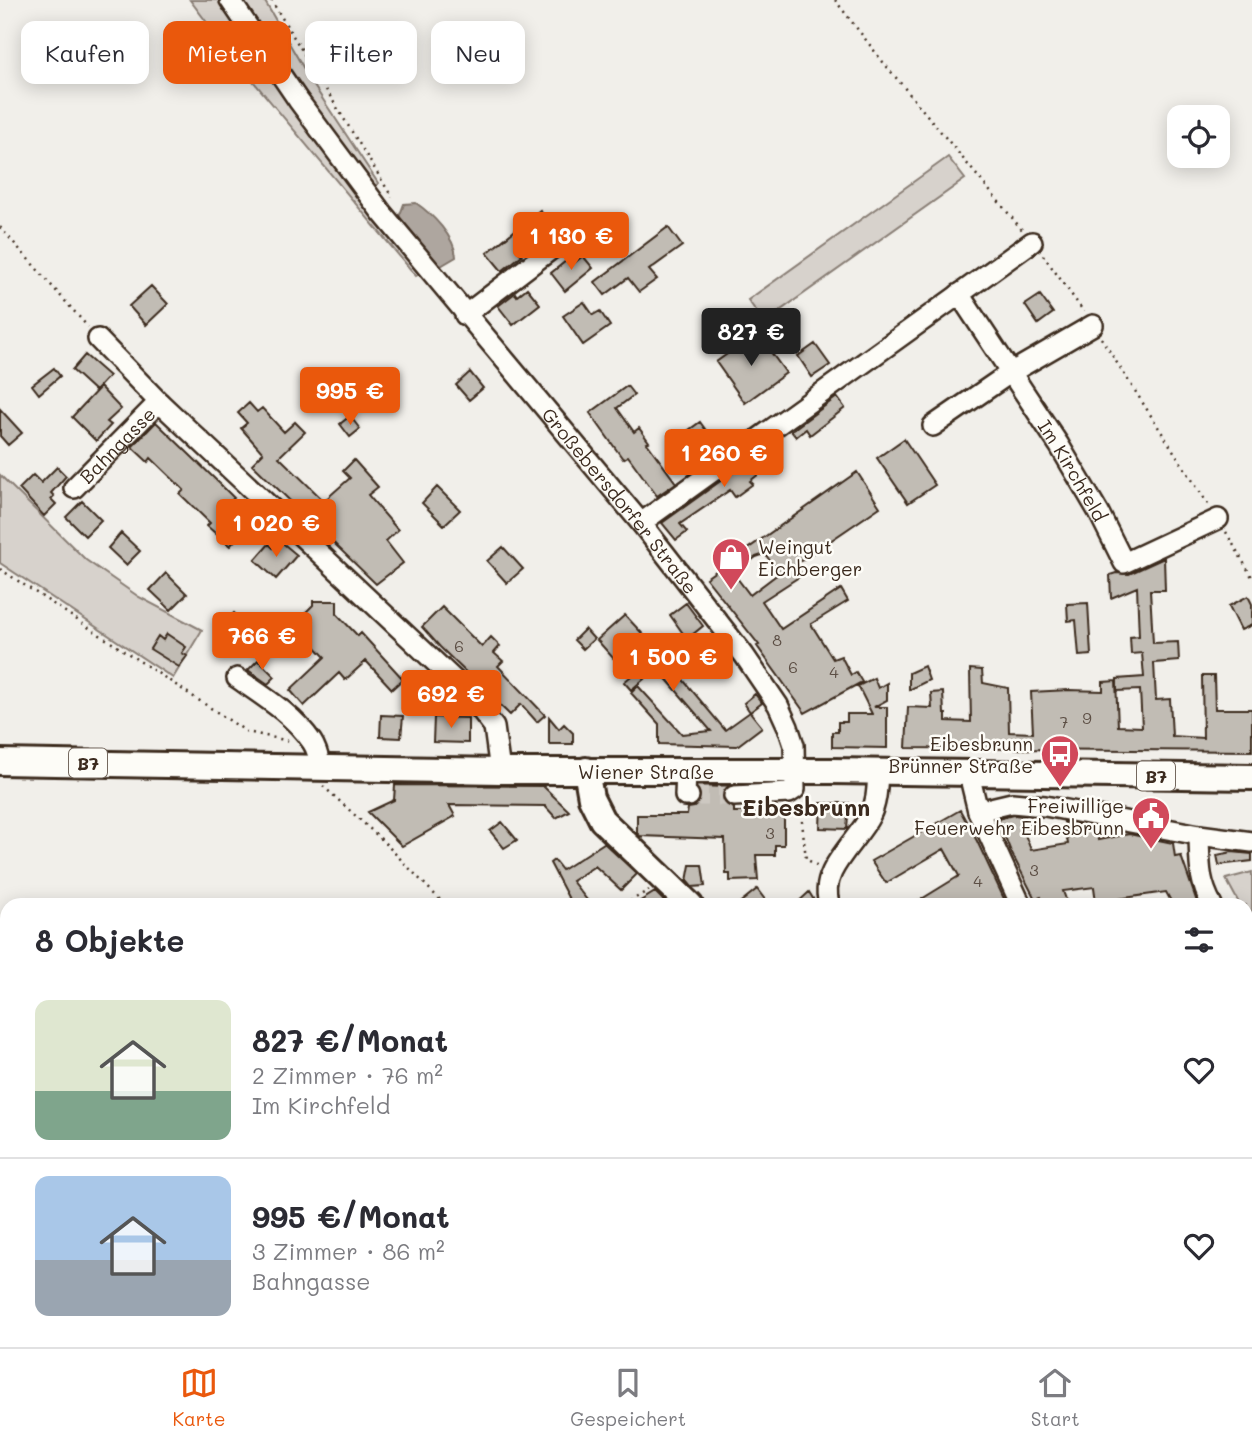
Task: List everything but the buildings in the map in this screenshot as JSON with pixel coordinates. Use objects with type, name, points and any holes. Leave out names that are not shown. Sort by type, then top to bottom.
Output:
[{"type":"main road","name":"Wiener Straße","points":[[0,762],[285,768],[321,776],[500,771],[686,771],[793,783],[878,772],[969,774]]},
{"type":"main road","points":[[586,770],[591,798],[602,820],[682,898]]},
{"type":"main road","name":"B7","points":[[969,774],[1252,777]]},
{"type":"street","name":"Großebersdorfer Straße","points":[[230,0],[340,158],[730,635],[785,718],[794,745],[793,783]]},
{"type":"street","points":[[466,315],[566,238]]},
{"type":"street","points":[[641,523],[1032,242]]},
{"type":"street","name":"Im Kirchfeld","points":[[959,294],[1059,444],[1124,563],[1218,519]]},
{"type":"street","points":[[933,426],[1010,373],[1093,325]]},
{"type":"street","name":"Bahngasse","points":[[98,339],[159,402],[468,693],[494,727],[500,771]]},
{"type":"street","name":"Bahngasse","points":[[74,488],[159,402]]},
{"type":"street","points":[[237,678],[271,702],[303,732],[313,744],[321,776]]},
{"type":"street","points":[[686,771],[685,796],[689,796]]},
{"type":"street","points":[[827,898],[827,887],[832,873],[870,816],[877,790],[878,772]]},
{"type":"street","points":[[969,774],[978,811],[1018,898]]},
{"type":"street","points":[[734,796],[793,783]]},
{"type":"street","points":[[978,811],[1012,803],[1045,806],[1199,835],[1252,842]]},
{"type":"street","points":[[1199,835],[1200,876],[1209,898]]},
{"type":"path","points":[[271,0],[384,182]]},
{"type":"path","points":[[835,0],[1051,265],[1093,325],[1218,519],[1252,577]]},
{"type":"path","points":[[0,227],[98,339]]},
{"type":"path","points":[[0,569],[247,732],[282,741],[285,768]]},
{"type":"path","points":[[321,776],[438,898]]},
{"type":"path","points":[[793,783],[801,812],[806,859],[832,873]]},
{"type":"path","points":[[636,898],[663,880]]},
{"type":"shaded area","points":[[190,0],[225,0],[240,21],[206,21]]},
{"type":"shaded area","points":[[243,0],[264,0],[276,21],[257,21]]},
{"type":"shaded area","points":[[291,46],[305,71],[305,84],[313,84],[378,183],[375,188],[343,147],[291,71]]},
{"type":"shaded area","points":[[256,84],[285,84],[421,273],[416,276]]},
{"type":"shaded area","points":[[948,157],[965,179],[764,322],[748,300]]},
{"type":"shaded area","points":[[416,203],[442,227],[455,249],[456,257],[439,267],[398,220],[404,204]]},
{"type":"shaded area","points":[[0,475],[86,560],[139,597],[202,630],[173,678],[0,563]]},
{"type":"shaded area","points":[[1252,872],[1252,898],[1236,898],[1226,879]]},
{"type":"tunnel","points":[[689,796],[734,796]]},
{"type":"place","name":"Weingut Eichberger","points":[[731,591]]},
{"type":"place","name":"Eibesbrunn Brünner Straße","points":[[1060,788]]},
{"type":"place","name":"Freiwillige Feuerwehr Eibesbrunn","points":[[1151,850]]},
{"type":"district","name":"Eibesbrunn","points":[[806,807]]}]
